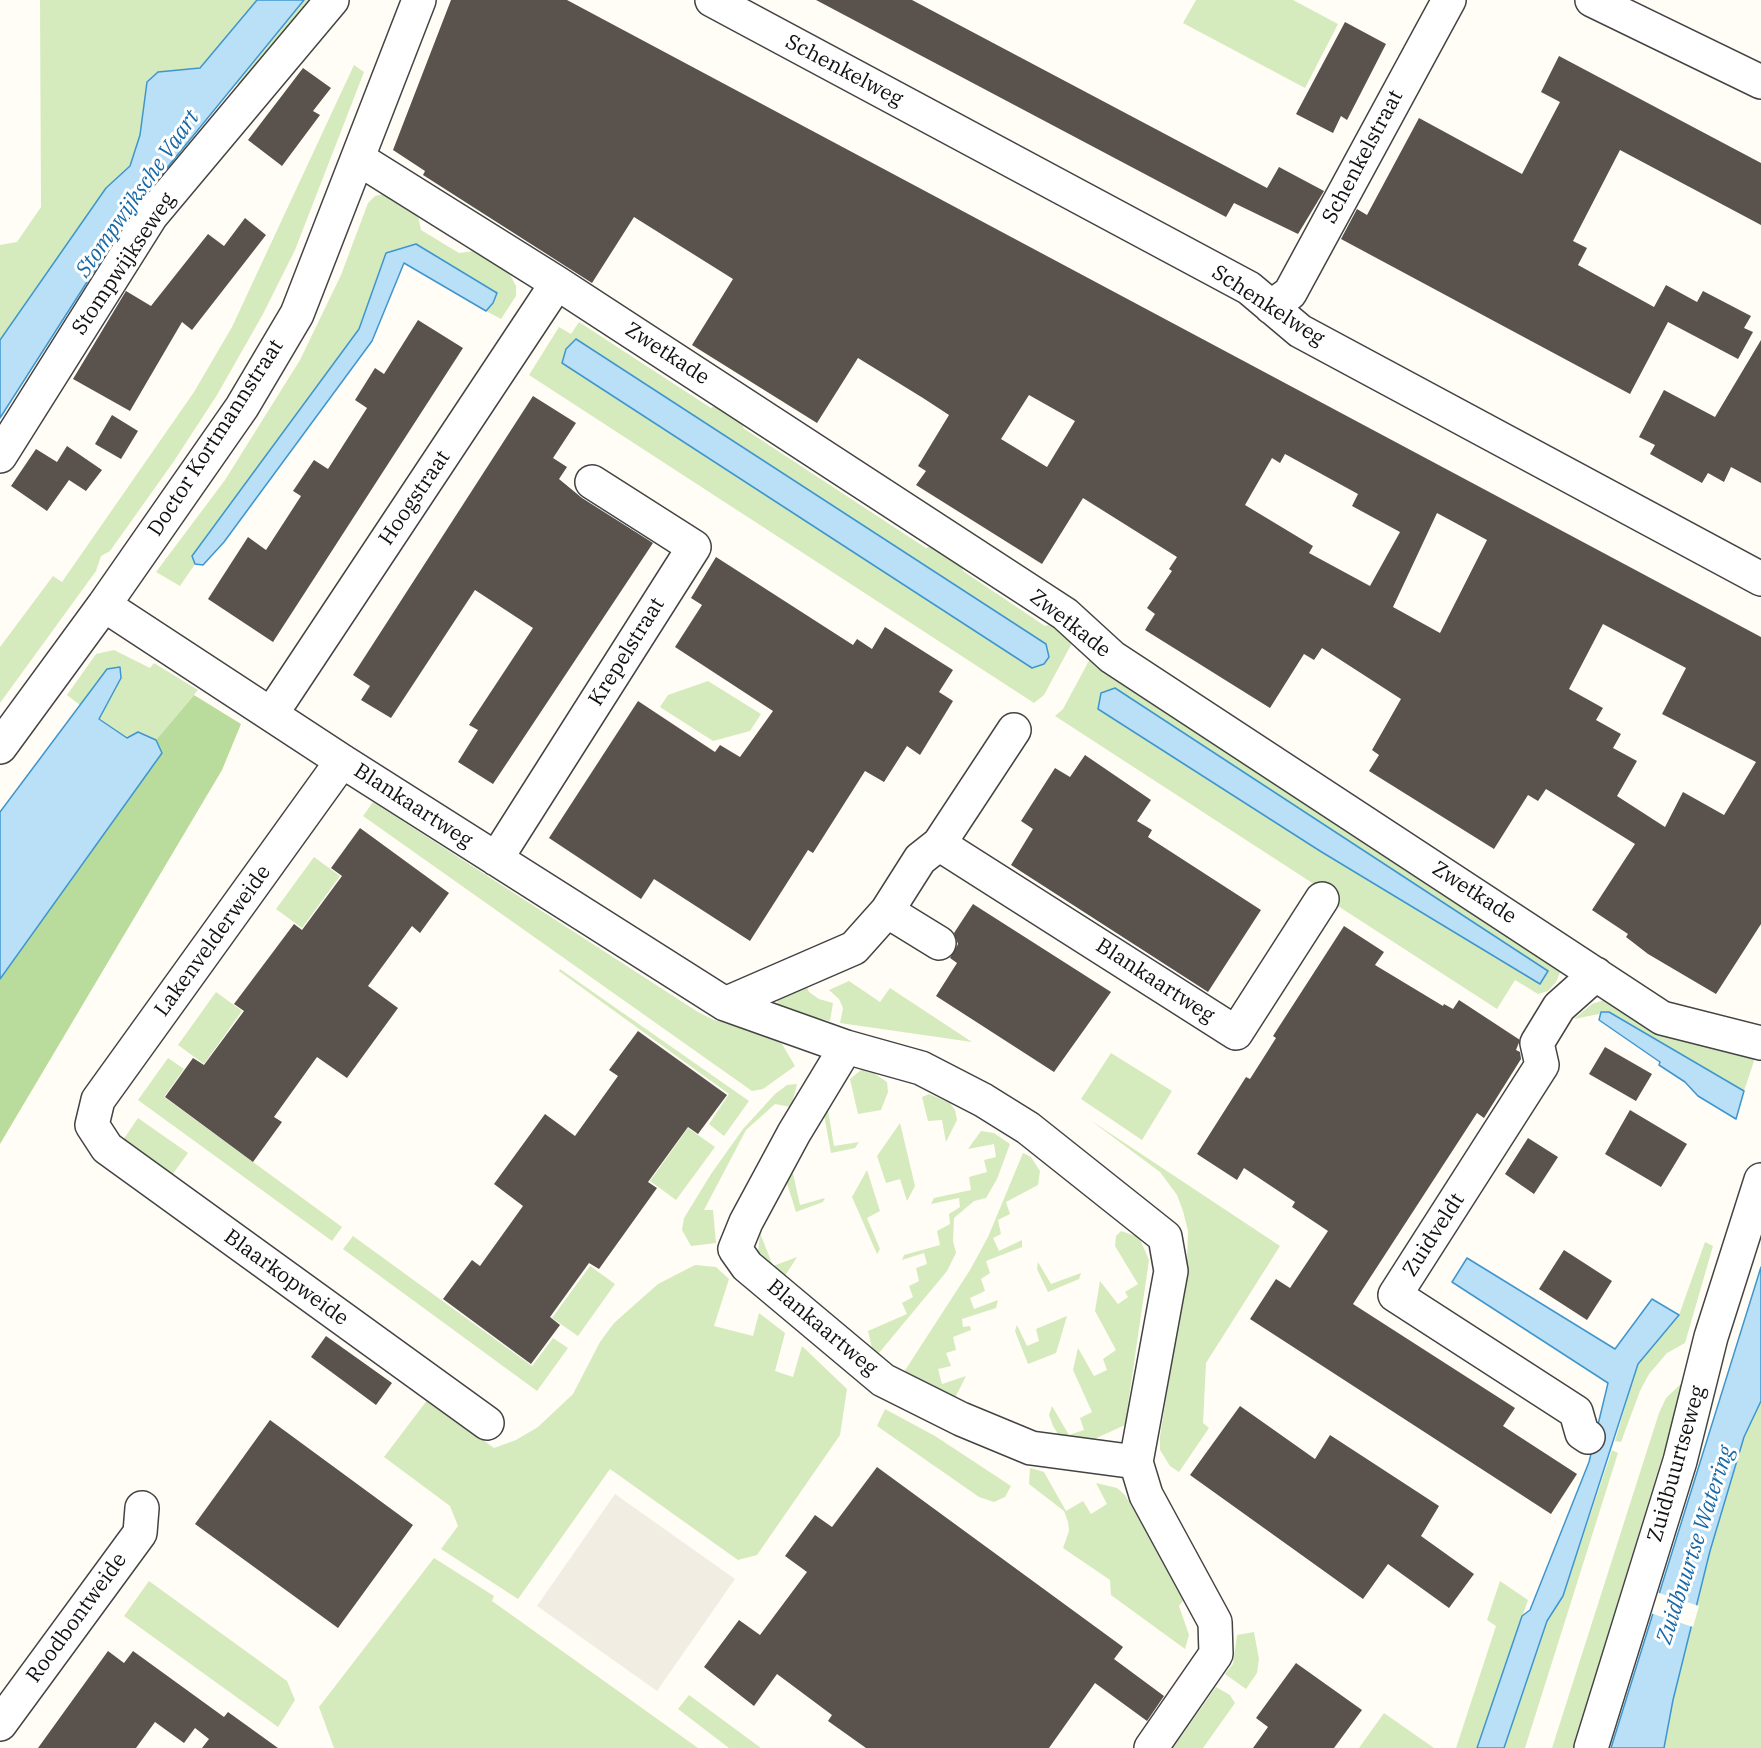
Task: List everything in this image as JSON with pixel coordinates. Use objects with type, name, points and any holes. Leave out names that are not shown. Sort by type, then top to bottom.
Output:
[{"type":"street","name":"Stompwijkseweg","points":[[0,456],[151,216],[332,0]]},
{"type":"street","name":"Doctor Kortmannstraat","points":[[0,747],[104,605],[242,407],[297,314],[419,0]]},
{"type":"street","name":"Schenkelweg","points":[[712,0],[1249,288],[1300,331],[1761,579]]},
{"type":"street","name":"Schenkelstraat","points":[[1271,307],[1290,292],[1449,0]]},
{"type":"street","points":[[1592,0],[1761,82]]},
{"type":"street","name":"Zwetkade","points":[[359,159],[557,283],[1065,614],[1112,657],[1662,1018],[1761,1043]]},
{"type":"street","name":"Hoogstraat","points":[[272,714],[557,283]]},
{"type":"street","name":"Krepelstraat","points":[[496,859],[694,548],[592,482]]},
{"type":"street","name":"Blankaartweg","points":[[104,605],[725,1004],[846,1047],[921,1068],[983,1100],[1028,1128],[1165,1237],[1171,1271],[1136,1462],[1146,1495],[1215,1622],[1216,1654],[1151,1748]]},
{"type":"street","points":[[725,1004],[854,948],[887,911],[920,859],[939,844],[1014,730]]},
{"type":"street","name":"Lakenvelderweide","points":[[92,1125],[98,1100],[342,760]]},
{"type":"street","name":"Blankaartweg","points":[[939,844],[1236,1033],[1322,899]]},
{"type":"street","points":[[887,911],[939,943]]},
{"type":"street","name":"Zuidveldt","points":[[1588,1437],[1582,1433],[1576,1412],[1395,1295],[1542,1065],[1537,1043],[1559,1007],[1596,974]]},
{"type":"street","name":"Blankaartweg","points":[[846,1047],[794,1133],[746,1222],[735,1249],[747,1266],[883,1380],[961,1419],[1031,1448],[1136,1462]]},
{"type":"street","name":"Blaarkopweide","points":[[92,1125],[107,1148],[487,1423]]},
{"type":"street","name":"Zuidbuurtseweg","points":[[1591,1748],[1680,1461],[1711,1337],[1761,1180]]},
{"type":"street","name":"Roodbontweide","points":[[0,1724],[140,1533],[142,1508]]},
{"type":"green space","points":[[40,0],[257,0],[200,69],[147,82],[140,135],[130,166],[106,188],[0,340],[0,245],[17,242],[41,207]]},
{"type":"green space","points":[[304,0],[317,0],[244,88],[237,84]]},
{"type":"green space","points":[[1196,0],[1293,0],[1338,24],[1305,88],[1183,23]]},
{"type":"green space","points":[[354,65],[364,72],[295,250],[263,314],[217,395],[174,461],[110,551],[101,556],[96,571],[0,703],[0,647],[53,576],[62,582],[194,392],[232,327]]},
{"type":"green space","points":[[383,194],[418,216],[421,230],[459,253],[474,251],[509,273],[516,286],[516,296],[501,319],[486,311],[493,303],[496,293],[416,244],[386,253],[359,329],[192,556],[195,564],[180,586],[156,572],[225,480],[300,360],[341,275],[368,203],[375,196]]},
{"type":"green space","points":[[579,322],[711,408],[723,402],[744,416],[743,428],[926,548],[941,544],[961,557],[963,571],[1045,626],[1059,621],[1072,637],[1072,643],[1044,695],[1034,703],[529,375],[559,327],[571,334]],"holes":[[[576,339],[1046,644],[1049,657],[1045,664],[1032,668],[563,363]]]},
{"type":"green space","points":[[114,650],[150,668],[154,663],[198,690],[156,740],[138,733],[127,738],[99,718],[121,678],[107,670],[80,705],[67,695],[96,654]]},
{"type":"green space","points":[[1092,655],[1561,970],[1556,982],[1548,991],[1538,994],[1515,980],[1497,1009],[1338,906],[1340,901],[1055,716],[1063,709]],"holes":[[[1115,688],[1548,971],[1540,984],[1320,851],[1098,709],[1101,693]]]},
{"type":"green space","points":[[708,681],[761,714],[750,731],[713,741],[660,707],[668,695]]},
{"type":"green space","points":[[194,695],[241,724],[222,770],[0,1144],[0,979],[162,753],[156,740]]},
{"type":"green space","points":[[373,802],[698,1012],[714,1020],[768,1035],[782,1044],[795,1066],[763,1089],[752,1091],[363,816]]},
{"type":"green space","points":[[314,857],[340,876],[302,928],[276,909]]},
{"type":"green space","points":[[560,969],[749,1101],[724,1136],[709,1124],[729,1094],[559,971]]},
{"type":"green space","points":[[849,981],[880,1002],[890,988],[972,1042],[840,1023],[843,1008],[839,999],[829,990]]},
{"type":"green space","points":[[806,985],[809,992],[819,999],[833,1003],[830,1021],[783,1010],[777,1005],[778,1000]]},
{"type":"green space","points":[[216,992],[242,1011],[204,1064],[178,1045]]},
{"type":"green space","points":[[1610,998],[1755,1058],[1744,1091],[1609,1012],[1574,1019],[1592,1004]]},
{"type":"green space","points":[[1111,1053],[1172,1091],[1142,1140],[1081,1099]]},
{"type":"green space","points":[[168,1058],[184,1069],[164,1097],[342,1227],[332,1241],[138,1100]]},
{"type":"green space","points":[[861,1070],[869,1070],[887,1082],[888,1092],[881,1110],[858,1114],[850,1079]]},
{"type":"green space","points":[[797,1084],[791,1107],[775,1104],[746,1130],[704,1210],[713,1210],[716,1243],[691,1246],[682,1230],[684,1218],[711,1174],[743,1129],[775,1094],[787,1085]]},
{"type":"green space","points":[[929,1094],[950,1103],[955,1110],[957,1120],[946,1142],[942,1120],[928,1121],[922,1097]]},
{"type":"green space","points":[[828,1110],[834,1146],[859,1142],[855,1148],[831,1153],[824,1115]]},
{"type":"green space","points":[[138,1118],[188,1153],[172,1175],[123,1140]]},
{"type":"green space","points":[[1090,1120],[1280,1246],[1206,1363],[1203,1423],[1209,1428],[1179,1472],[1170,1466],[1160,1450],[1160,1437],[1187,1264],[1188,1231],[1183,1211],[1177,1195],[1160,1172]]},
{"type":"green space","points":[[900,1123],[915,1186],[907,1201],[900,1179],[886,1183],[877,1156]]},
{"type":"green space","points":[[688,1128],[715,1147],[676,1200],[650,1181]]},
{"type":"green space","points":[[981,1131],[994,1133],[1010,1144],[997,1179],[986,1198],[974,1201],[954,1218],[953,1241],[956,1253],[947,1271],[879,1353],[872,1348],[868,1331],[907,1314],[902,1303],[913,1297],[909,1286],[919,1281],[916,1268],[927,1264],[924,1253],[902,1260],[904,1255],[940,1245],[937,1231],[950,1224],[949,1214],[960,1207],[959,1198],[931,1204],[934,1198],[971,1190],[969,1177],[987,1172],[984,1160],[996,1157],[994,1144],[968,1149]]},
{"type":"green space","points":[[1023,1153],[1031,1157],[1040,1171],[1038,1185],[1006,1202],[1010,1214],[998,1220],[1001,1234],[993,1238],[999,1251],[1022,1240],[1022,1247],[986,1261],[990,1273],[981,1279],[985,1291],[970,1298],[974,1309],[998,1300],[996,1308],[962,1319],[963,1327],[970,1326],[971,1330],[953,1337],[956,1350],[946,1353],[951,1366],[938,1369],[942,1384],[966,1376],[956,1396],[951,1398],[904,1372],[970,1270],[988,1237]]},
{"type":"green space","points":[[792,1169],[800,1205],[825,1198],[823,1202],[796,1212],[786,1180]]},
{"type":"green space","points":[[867,1170],[880,1211],[867,1218],[880,1249],[877,1254],[852,1197]]},
{"type":"green space","points":[[1121,1231],[1139,1237],[1149,1260],[1125,1425],[1090,1441],[1067,1439],[1058,1434],[1053,1426],[1049,1415],[1052,1406],[1069,1435],[1084,1430],[1080,1418],[1092,1412],[1073,1370],[1078,1348],[1094,1376],[1107,1370],[1103,1359],[1116,1350],[1095,1311],[1100,1281],[1118,1304],[1128,1297],[1125,1292],[1138,1284],[1115,1246],[1116,1236]]},
{"type":"green space","points":[[760,1233],[773,1266],[797,1257],[785,1276],[765,1266],[758,1252]]},
{"type":"green space","points":[[353,1236],[532,1366],[553,1338],[568,1348],[537,1391],[343,1249]]},
{"type":"green space","points":[[1705,1242],[1713,1246],[1685,1343],[1667,1353],[1649,1374],[1640,1391],[1621,1442],[1615,1441],[1638,1363],[1679,1315]]},
{"type":"green space","points":[[1038,1262],[1051,1284],[1081,1273],[1079,1279],[1048,1292],[1037,1269]]},
{"type":"green space","points":[[695,1265],[716,1267],[729,1279],[714,1326],[753,1336],[759,1313],[785,1333],[775,1371],[793,1377],[802,1346],[847,1389],[840,1435],[757,1555],[738,1560],[610,1469],[518,1599],[441,1549],[458,1526],[450,1506],[384,1457],[428,1399],[494,1448],[516,1440],[538,1427],[573,1394],[600,1342],[614,1323],[658,1284]]},
{"type":"green space","points":[[590,1266],[615,1284],[578,1336],[552,1318]]},
{"type":"green space","points":[[1067,1316],[1056,1353],[1028,1364],[1015,1331],[1017,1325],[1027,1346],[1039,1341],[1036,1329]]},
{"type":"green space","points":[[1686,1379],[1573,1748],[1552,1748],[1659,1413],[1666,1398]]},
{"type":"green space","points":[[1761,1401],[1761,1748],[1664,1748],[1673,1700],[1710,1551],[1744,1437]]},
{"type":"green space","points":[[885,1409],[935,1436],[1011,1486],[1005,1497],[994,1502],[979,1497],[877,1426]]},
{"type":"green space","points":[[1612,1450],[1618,1453],[1525,1748],[1504,1748],[1547,1621],[1563,1596]]},
{"type":"green space","points":[[1030,1468],[1044,1472],[1066,1511],[1083,1501],[1091,1514],[1107,1504],[1096,1483],[1117,1488],[1125,1495],[1185,1598],[1179,1606],[1189,1635],[1185,1649],[1111,1595],[1110,1580],[1063,1548],[1069,1531],[1064,1511],[1029,1484]]},
{"type":"green space","points":[[434,1558],[494,1596],[492,1601],[698,1748],[334,1748],[319,1707]]},
{"type":"green space","points":[[149,1581],[287,1681],[295,1700],[278,1727],[124,1616]]},
{"type":"green space","points":[[1500,1581],[1528,1600],[1477,1748],[1456,1748],[1496,1626],[1487,1620]]},
{"type":"green space","points":[[1254,1632],[1259,1659],[1257,1673],[1246,1689],[1225,1674],[1233,1664],[1237,1635]]},
{"type":"green space","points":[[1216,1687],[1230,1695],[1235,1703],[1203,1748],[1173,1748]]},
{"type":"green space","points":[[689,1695],[761,1748],[729,1748],[678,1709]]},
{"type":"green space","points":[[1384,1713],[1434,1748],[1359,1748]]},
{"type":"shaded area","points":[[615,1494],[735,1579],[657,1691],[537,1606]]},
{"type":"water","name":"Stompwijksche Vaart","points":[[257,0],[304,0],[135,207],[0,418],[0,340],[106,188],[130,166],[140,135],[147,82],[158,72],[200,68]]},
{"type":"water","points":[[416,244],[497,293],[493,303],[486,311],[404,263],[372,341],[224,542],[203,565],[195,564],[192,556],[359,329],[386,253]]},
{"type":"water","points":[[576,339],[1046,644],[1049,657],[1044,664],[1032,668],[562,363],[566,349]]},
{"type":"water","points":[[120,667],[121,678],[99,719],[127,738],[138,732],[156,740],[162,753],[0,979],[0,812],[107,669]]},
{"type":"water","points":[[1115,688],[1548,971],[1540,984],[1320,851],[1098,709],[1101,693]]},
{"type":"water","points":[[1601,1012],[1609,1012],[1744,1091],[1736,1119],[1698,1096],[1685,1082],[1659,1065],[1660,1062],[1599,1020]]},
{"type":"water","points":[[1467,1258],[1615,1349],[1652,1299],[1679,1315],[1638,1364],[1563,1596],[1547,1621],[1504,1748],[1477,1748],[1522,1616],[1530,1610],[1589,1462],[1608,1383],[1452,1282]]},
{"type":"water","name":"Zuidbuurtse Watering","points":[[1761,1267],[1761,1401],[1744,1437],[1710,1551],[1673,1700],[1664,1748],[1611,1748]]},
{"type":"pier","points":[[1656,1592],[1699,1606],[1693,1627],[1650,1613]]},
{"type":"building","points":[[451,0],[567,0],[1761,637],[1761,924],[1716,994],[1648,954],[1626,937],[1628,934],[1592,910],[1635,844],[1546,789],[1538,801],[1528,795],[1494,849],[1369,771],[1379,755],[1372,750],[1401,699],[1322,648],[1314,660],[1304,654],[1270,708],[1145,630],[1155,614],[1147,608],[1172,571],[1169,569],[1177,557],[1083,498],[1042,564],[916,485],[926,471],[918,466],[949,415],[923,398],[858,358],[817,423],[692,345],[733,279],[634,217],[592,283],[423,175],[425,171],[393,150]],"holes":[[[1029,395],[1075,421],[1047,467],[1001,439]],[[1285,454],[1358,494],[1352,506],[1400,532],[1370,586],[1309,553],[1313,546],[1245,505],[1272,458],[1280,463]],[[1437,513],[1487,540],[1440,633],[1393,607]],[[1603,624],[1686,668],[1662,714],[1756,762],[1724,815],[1683,792],[1665,827],[1617,796],[1637,761],[1613,748],[1621,734],[1596,720],[1603,708],[1569,689]]]},
{"type":"building","points":[[816,0],[912,0],[1267,188],[1279,167],[1324,191],[1298,234],[1234,203],[1226,217]]},
{"type":"building","points":[[1345,22],[1386,44],[1347,120],[1341,116],[1333,133],[1296,114]]},
{"type":"building","points":[[1559,56],[1761,163],[1761,225],[1620,150],[1573,241],[1587,248],[1578,265],[1654,307],[1666,285],[1697,302],[1703,291],[1751,316],[1744,328],[1753,332],[1738,359],[1668,322],[1630,394],[1341,239],[1357,209],[1367,215],[1419,118],[1522,174],[1560,102],[1541,92]]},
{"type":"building","points":[[303,68],[331,88],[313,111],[320,115],[282,166],[248,140]]},
{"type":"building","points":[[245,218],[266,235],[192,330],[182,322],[130,411],[73,379],[126,291],[151,306],[208,234],[224,246]]},
{"type":"building","points":[[418,320],[463,348],[273,642],[208,599],[248,537],[266,550],[301,496],[293,491],[314,460],[328,469],[367,408],[355,400],[375,368],[384,374]]},
{"type":"building","points":[[1761,340],[1761,483],[1731,467],[1724,482],[1708,473],[1702,483],[1650,454],[1655,445],[1639,437],[1664,390],[1715,417]]},
{"type":"building","points":[[533,396],[576,423],[553,458],[567,467],[559,479],[582,498],[653,543],[493,784],[458,762],[478,730],[469,725],[533,628],[475,590],[391,718],[361,700],[370,686],[353,675]]},
{"type":"building","points":[[112,415],[138,431],[121,459],[95,444]]},
{"type":"building","points":[[67,446],[102,470],[86,491],[69,480],[47,511],[11,486],[36,449],[57,462]]},
{"type":"building","points":[[716,557],[853,645],[857,639],[872,649],[885,627],[953,670],[939,692],[953,701],[920,755],[907,746],[884,782],[865,771],[813,853],[808,850],[750,941],[654,879],[641,899],[549,838],[638,701],[715,752],[720,745],[740,757],[773,711],[675,647],[702,605],[691,598]]},
{"type":"building","points":[[1085,755],[1151,800],[1137,821],[1152,830],[1148,837],[1261,910],[1208,992],[1011,865],[1033,829],[1021,821],[1055,768],[1070,777]]},
{"type":"building","points":[[360,828],[449,893],[420,933],[412,926],[368,986],[398,1008],[347,1078],[317,1057],[274,1117],[282,1122],[253,1162],[165,1097],[193,1058],[204,1065],[244,1011],[234,1004],[294,924],[302,930],[342,876],[331,868]]},
{"type":"building","points":[[973,904],[1111,992],[1054,1072],[936,996],[957,963],[950,958],[958,944],[954,933]]},
{"type":"building","points":[[1344,926],[1384,952],[1375,965],[1443,1006],[1444,1004],[1453,1009],[1459,1000],[1520,1040],[1516,1050],[1520,1052],[1521,1059],[1484,1118],[1477,1113],[1353,1304],[1515,1408],[1503,1426],[1577,1474],[1551,1514],[1250,1319],[1276,1279],[1290,1288],[1328,1231],[1292,1207],[1295,1202],[1244,1168],[1237,1180],[1197,1154],[1246,1077],[1250,1079],[1276,1038],[1273,1036]]},
{"type":"building","points":[[638,1031],[727,1095],[698,1134],[688,1127],[648,1182],[657,1188],[599,1269],[589,1263],[550,1317],[560,1325],[531,1364],[443,1299],[472,1260],[480,1266],[523,1206],[494,1184],[545,1114],[575,1136],[618,1076],[609,1070]]},
{"type":"building","points":[[1605,1047],[1652,1074],[1636,1101],[1589,1074]]},
{"type":"building","points":[[1630,1110],[1687,1144],[1661,1187],[1605,1154]]},
{"type":"building","points":[[1528,1138],[1558,1157],[1534,1194],[1505,1174]]},
{"type":"building","points":[[1564,1250],[1612,1281],[1587,1320],[1539,1289]]},
{"type":"building","points":[[326,1336],[392,1383],[376,1405],[311,1357]]},
{"type":"building","points":[[1240,1406],[1315,1459],[1330,1435],[1439,1506],[1421,1536],[1474,1574],[1449,1608],[1388,1564],[1363,1599],[1190,1475]]},
{"type":"building","points":[[270,1420],[413,1525],[338,1628],[195,1524]]},
{"type":"building","points":[[877,1467],[1123,1647],[1114,1659],[1164,1696],[1147,1721],[1095,1683],[1049,1748],[866,1748],[828,1721],[832,1715],[777,1674],[754,1706],[704,1667],[739,1620],[760,1635],[807,1572],[785,1556],[815,1515],[832,1527]]},
{"type":"building","points":[[108,1651],[124,1663],[133,1651],[224,1717],[228,1712],[278,1748],[202,1748],[209,1739],[195,1728],[184,1743],[155,1722],[136,1748],[38,1748]]},
{"type":"building","points":[[1296,1663],[1362,1710],[1334,1748],[1253,1748],[1268,1727],[1256,1718]]}]
